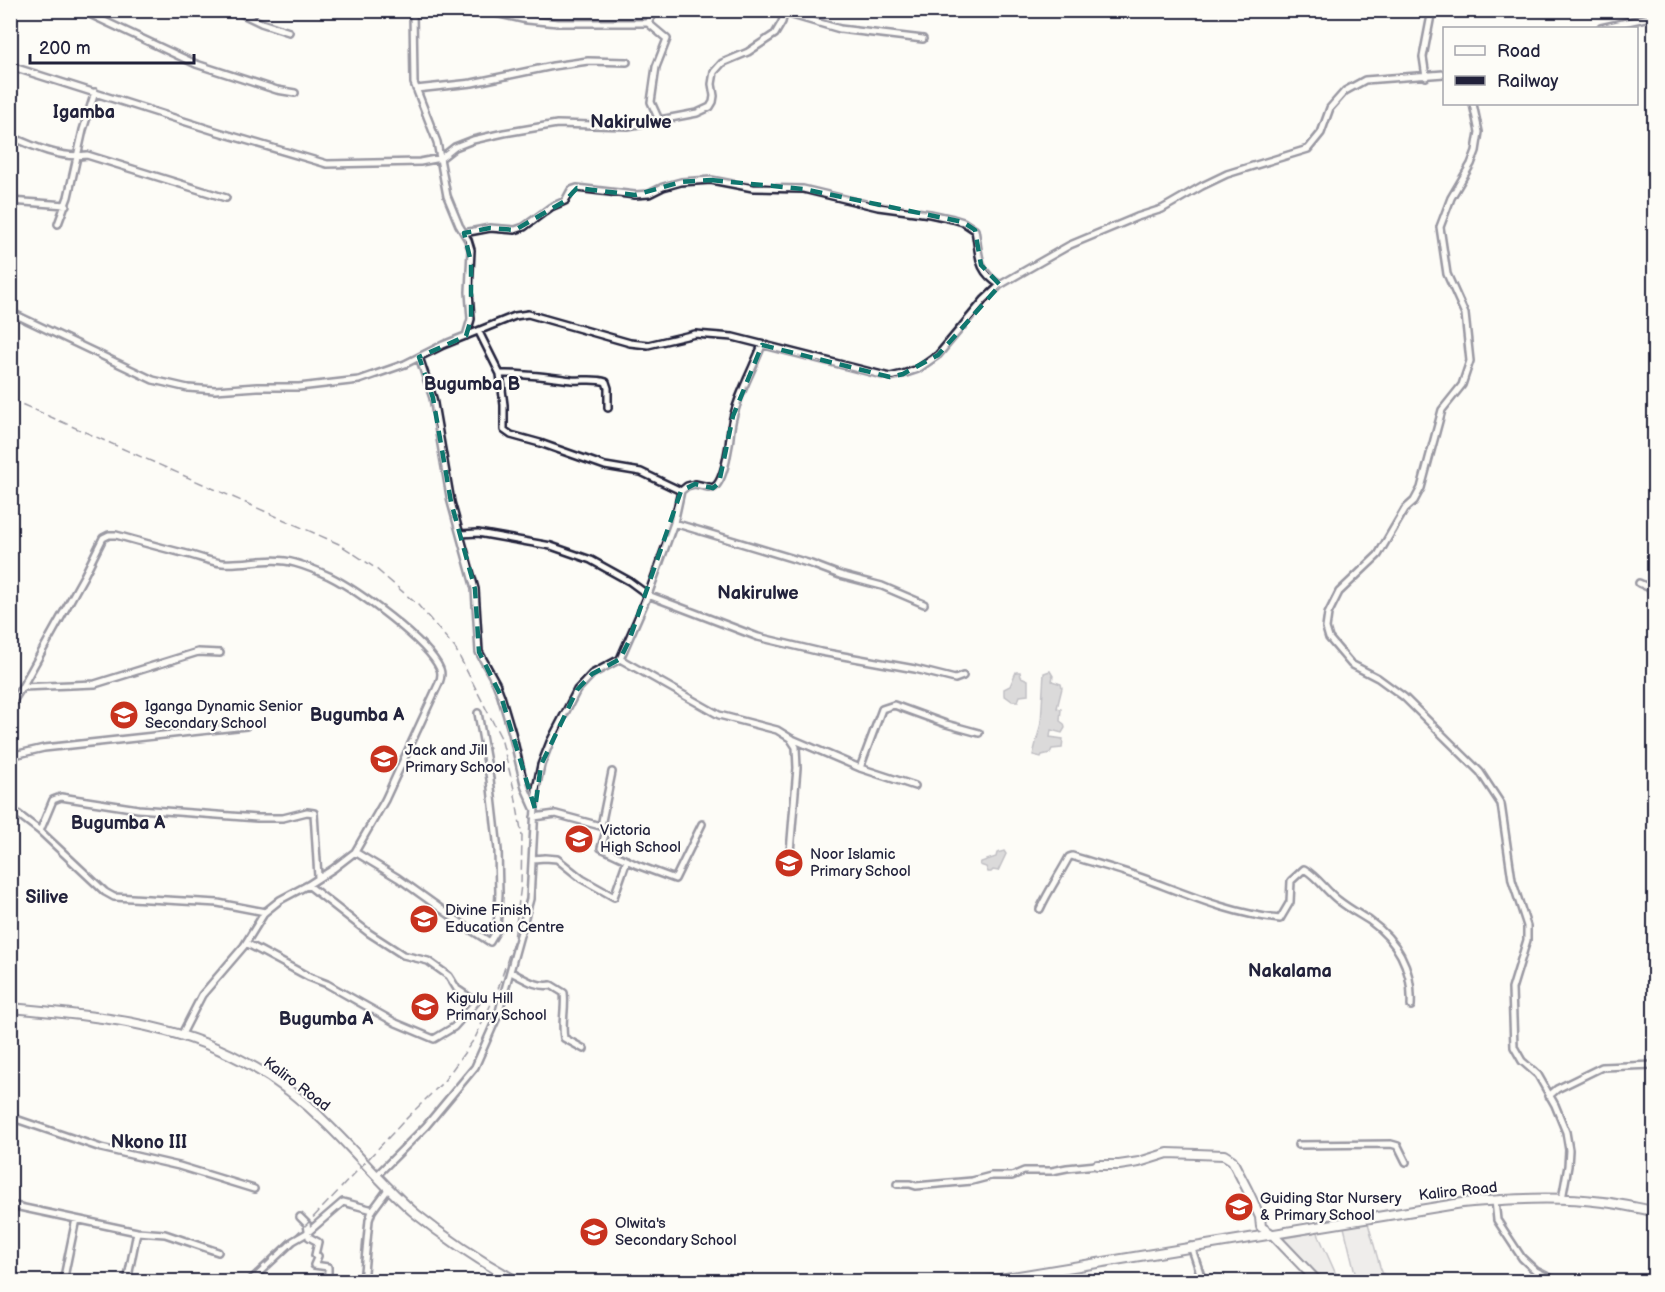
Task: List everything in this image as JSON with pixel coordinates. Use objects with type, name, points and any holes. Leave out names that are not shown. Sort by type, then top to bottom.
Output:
[{"type":"main road","name":"Kaliro Road","points":[[10,1008],[126,1021],[182,1034],[243,1061],[288,1092],[325,1122],[415,1214],[458,1246],[513,1280]]},
{"type":"main road","points":[[1097,1165],[1129,1163],[1168,1153],[1224,1155],[1232,1160],[1247,1189],[1260,1217],[1261,1227],[1272,1234],[1318,1281]]},
{"type":"main road","name":"Kaliro Road","points":[[982,1281],[1381,1215],[1495,1200],[1562,1199],[1654,1210]]},
{"type":"street","points":[[81,10],[196,64],[277,90],[295,93]]},
{"type":"street","points":[[234,10],[261,23],[289,32]]},
{"type":"street","points":[[413,10],[413,74],[416,89],[437,142],[447,196],[468,240],[471,262],[469,292],[471,319],[466,336]]},
{"type":"street","points":[[483,10],[527,20],[558,23],[648,24],[667,39],[656,67],[651,102],[659,120]]},
{"type":"street","points":[[648,24],[655,10]]},
{"type":"street","points":[[10,66],[327,164],[391,164],[441,158],[455,147],[485,136],[557,124],[627,126],[697,113],[710,107],[714,96],[712,84],[714,72],[722,63],[748,52],[775,34],[787,10],[792,15],[840,29],[923,39]]},
{"type":"street","points":[[1426,76],[1423,57],[1432,10]]},
{"type":"street","points":[[1605,27],[1654,16]]},
{"type":"street","points":[[416,89],[472,83],[576,63],[627,62]]},
{"type":"street","points":[[10,312],[153,380],[188,388],[216,390],[299,387],[359,380],[389,371],[443,345],[515,316],[528,314],[630,343],[648,345],[695,334],[733,337],[890,377],[918,369],[938,355],[984,300],[1000,285],[1070,245],[1162,209],[1227,174],[1308,149],[1321,133],[1330,108],[1336,100],[1345,91],[1365,80],[1443,74]]},
{"type":"street","points":[[58,224],[66,205],[76,157],[95,92]]},
{"type":"street","points":[[1473,105],[1479,132],[1476,151],[1451,198],[1440,227],[1447,274],[1465,314],[1470,361],[1462,385],[1442,410],[1421,488],[1414,501],[1405,509],[1378,555],[1339,592],[1328,615],[1326,628],[1329,638],[1351,664],[1378,678],[1404,697],[1480,772],[1501,804],[1512,880],[1527,926],[1527,940],[1512,988],[1514,1047],[1522,1061],[1538,1075],[1566,1132],[1569,1150],[1562,1199]]},
{"type":"street","points":[[10,136],[52,152],[76,157],[87,155],[226,198]]},
{"type":"street","points":[[437,142],[442,147],[455,147]]},
{"type":"street","points":[[464,233],[490,228],[515,230],[524,227],[551,207],[565,201],[571,190],[577,188],[634,195],[649,194],[681,182],[711,180],[753,188],[803,189],[878,207],[930,214],[963,222],[975,230],[981,265],[988,277],[1000,285]]},
{"type":"street","points":[[10,201],[66,205]]},
{"type":"street","points":[[479,332],[500,374],[504,430],[511,435],[540,442],[605,466],[641,472],[681,491]]},
{"type":"street","points":[[376,1176],[426,1126],[475,1067],[498,1015],[530,899],[536,789],[541,765],[550,742],[577,690],[592,674],[620,659],[648,595],[674,523],[681,491],[695,484],[713,488],[719,483],[734,416],[762,345]]},
{"type":"street","points":[[418,357],[433,398],[445,475],[475,589],[479,652],[496,682],[512,733],[525,788],[535,809]]},
{"type":"street","points":[[500,374],[516,373],[606,382],[608,408]]},
{"type":"street","points":[[674,523],[882,586],[924,604]]},
{"type":"street","points":[[460,534],[478,533],[550,546],[591,560],[629,581],[648,595],[758,637],[955,679],[963,676]]},
{"type":"street","points":[[10,706],[103,538],[109,535],[223,563],[251,563],[273,559],[293,562],[330,577],[351,589],[408,632],[430,654],[440,668],[441,676],[419,729],[385,800],[354,852],[344,862],[309,885],[280,900],[265,912],[246,943],[202,995],[182,1034]]},
{"type":"street","points":[[1639,583],[1654,590]]},
{"type":"street","points":[[22,687],[95,684],[198,652],[220,653]]},
{"type":"street","points":[[620,659],[719,715],[777,730],[790,738],[860,768],[915,786]]},
{"type":"street","points":[[860,768],[882,709],[894,705],[979,733]]},
{"type":"street","points":[[354,852],[398,878],[490,942],[497,930],[498,850],[490,779],[478,713]]},
{"type":"street","points":[[10,756],[44,748],[246,726]]},
{"type":"street","points":[[790,738],[796,747],[797,768],[790,852]]},
{"type":"street","points":[[601,826],[612,772]]},
{"type":"street","points":[[39,831],[53,800],[61,796],[138,809],[256,818],[283,818],[307,812],[314,813],[318,877]]},
{"type":"street","points":[[10,808],[39,831],[105,892],[114,897],[219,903],[265,912]]},
{"type":"street","points":[[534,818],[556,814],[604,827],[606,831],[601,848],[675,879],[702,824]]},
{"type":"street","points":[[1040,909],[1069,856],[1154,882],[1193,898],[1250,916],[1280,919],[1290,902],[1292,881],[1304,869],[1315,875],[1340,902],[1380,930],[1395,945],[1402,954],[1411,986],[1411,1006]]},
{"type":"street","points":[[533,859],[557,859],[582,879],[614,897],[627,860]]},
{"type":"street","points":[[246,943],[327,984],[396,1023],[434,1039],[454,1027],[476,1002],[457,989],[449,976],[428,961],[403,955],[369,933],[309,885]]},
{"type":"street","points":[[511,972],[533,983],[551,985],[564,993],[562,1029],[564,1038],[584,1049]]},
{"type":"street","points":[[1549,1096],[1557,1089],[1602,1067],[1654,1065]]},
{"type":"street","points":[[10,1117],[100,1148],[179,1166],[254,1189]]},
{"type":"street","points":[[1298,1145],[1391,1144],[1398,1146],[1406,1162]]},
{"type":"street","points":[[897,1184],[916,1186],[972,1181],[991,1176],[1012,1176],[1024,1171],[1052,1171],[1097,1165]]},
{"type":"street","points":[[363,1281],[368,1230],[373,1209],[388,1188]]},
{"type":"street","points":[[1495,1200],[1497,1220],[1522,1258],[1536,1270],[1558,1281]]},
{"type":"street","points":[[249,1281],[293,1241],[307,1233],[343,1202],[373,1209]]},
{"type":"street","points":[[10,1205],[137,1232],[165,1234],[219,1252]]},
{"type":"street","points":[[300,1217],[307,1224],[309,1237],[318,1242],[315,1255],[318,1256],[314,1265],[328,1267],[328,1281]]},
{"type":"street","points":[[63,1281],[76,1219]]},
{"type":"street","points":[[127,1281],[137,1232]]},
{"type":"street","points":[[1191,1246],[1203,1281]]},
{"type":"highlighted area","points":[[711,180],[803,189],[963,222],[975,230],[981,265],[1000,285],[938,355],[903,374],[890,377],[762,345],[733,416],[719,483],[713,488],[695,484],[681,491],[629,641],[620,659],[592,674],[577,690],[541,765],[535,809],[501,696],[479,652],[475,589],[451,502],[433,398],[419,357],[466,336],[471,319],[471,262],[464,233],[490,228],[515,230],[565,201],[577,188],[635,195],[681,182]]},
{"type":"shaded area","points":[[1050,671],[1053,676],[1052,681],[1061,684],[1057,708],[1061,709],[1060,721],[1065,728],[1062,733],[1051,730],[1050,737],[1063,739],[1062,748],[1052,749],[1050,753],[1041,757],[1033,755],[1041,723],[1044,673]]},
{"type":"shaded area","points":[[1016,672],[1020,672],[1021,677],[1028,680],[1028,695],[1020,696],[1018,701],[1012,701],[1004,695],[1004,689],[1010,686]]},
{"type":"shaded area","points":[[1004,851],[1006,854],[998,871],[988,872],[986,867],[980,865],[981,862],[996,857],[997,853]]},
{"type":"shaded area","points":[[1368,1223],[1386,1281],[1357,1281],[1344,1227]]},
{"type":"shaded area","points":[[1318,1232],[1339,1281],[1319,1281],[1279,1239]]},
{"type":"waterway","points":[[1179,1254],[1188,1252]]},
{"type":"railway","points":[[10,399],[339,544],[375,568],[418,605],[455,648],[501,738],[514,789],[522,836],[521,885],[514,939],[498,989],[475,1038],[444,1081],[307,1224],[246,1282]]},
{"type":"place","name":"Iganga Dynamic Senior Secondary School","points":[[124,715]]},
{"type":"place","name":"Jack and Jill Primary School","points":[[384,759]]},
{"type":"place","name":"Victoria High School","points":[[579,839]]},
{"type":"place","name":"Noor Islamic Primary School","points":[[789,863]]},
{"type":"place","name":"Divine Finish Education Centre","points":[[424,919]]},
{"type":"place","name":"Kigulu Hill Primary School","points":[[425,1007]]},
{"type":"place","name":"Guiding Star Nursery & Primary School","points":[[1239,1207]]},
{"type":"place","name":"Olwita's Secondary School","points":[[594,1232]]},
{"type":"district","name":"Igamba","points":[[84,112]]},
{"type":"district","name":"Nakirulwe","points":[[631,122]]},
{"type":"district","name":"Bugumba B","points":[[472,384]]},
{"type":"district","name":"Nakirulwe","points":[[758,593]]},
{"type":"district","name":"Bugumba A","points":[[357,715]]},
{"type":"district","name":"Bugumba A","points":[[118,823]]},
{"type":"district","name":"Silive","points":[[47,897]]},
{"type":"district","name":"Nakalama","points":[[1290,971]]},
{"type":"district","name":"Bugumba A","points":[[326,1019]]},
{"type":"district","name":"Nkono III","points":[[149,1142]]}]
